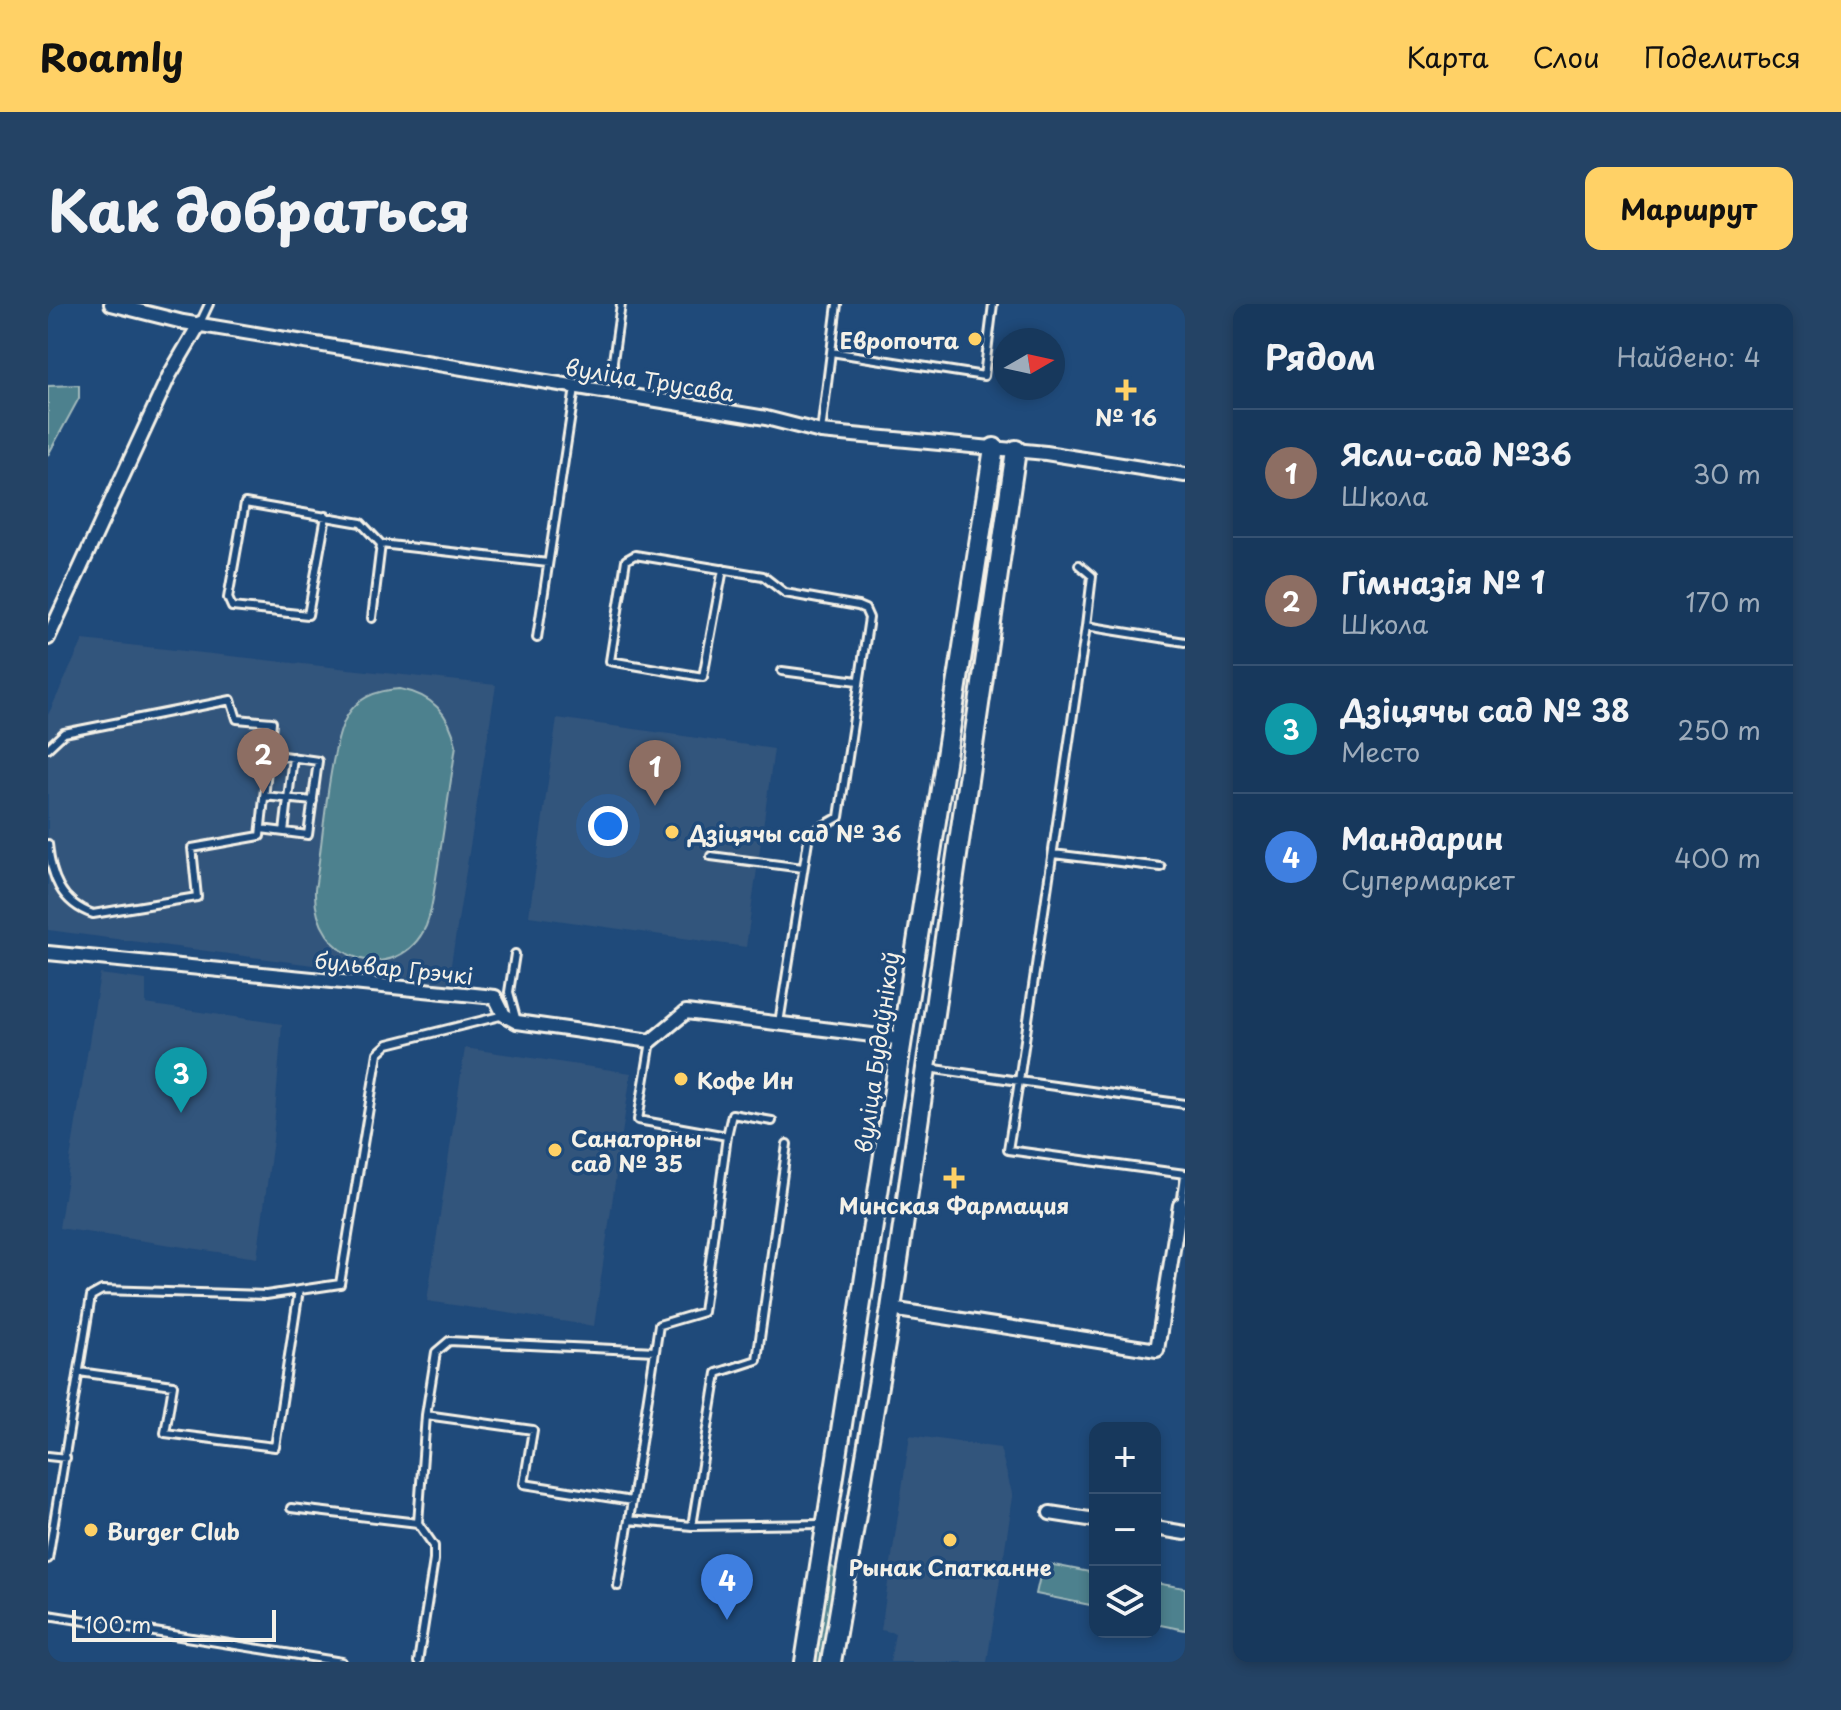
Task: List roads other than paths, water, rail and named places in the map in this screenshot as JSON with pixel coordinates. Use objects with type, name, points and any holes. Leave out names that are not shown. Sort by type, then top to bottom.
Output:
[{"type":"street","name":"вуліца Трусава","points":[[111,304],[160,318],[766,418],[821,432],[1016,450],[1185,475]]},
{"type":"street","points":[[48,638],[169,376],[200,323]]},
{"type":"street","name":"вуліца Будаўнікоў","points":[[805,1662],[994,448]]},
{"type":"street","points":[[831,1662],[928,1068],[1016,450]]},
{"type":"street","points":[[920,915],[948,919]]},
{"type":"street","name":"бульвар Грэчкі","points":[[48,953],[495,997],[504,1015],[517,1022],[651,1041]]},
{"type":"street","points":[[651,1041],[686,1012],[904,1039]]},
{"type":"street","points":[[862,1305],[1157,1350],[1182,1205]]},
{"type":"street","points":[[1050,1513],[1089,1519]]},
{"type":"street","points":[[828,1524],[852,1524]]},
{"type":"street","points":[[1161,1529],[1185,1533]]},
{"type":"lane","points":[[200,323],[209,304]]},
{"type":"lane","points":[[613,392],[613,361],[621,304]]},
{"type":"lane","points":[[821,432],[837,304]]},
{"type":"lane","points":[[831,352],[984,376],[993,304]]},
{"type":"lane","points":[[537,638],[575,388]]},
{"type":"lane","points":[[326,516],[308,615],[232,607],[228,598],[242,506],[250,503],[326,516],[361,523],[381,544],[548,563]]},
{"type":"lane","points":[[372,618],[381,544]]},
{"type":"lane","points":[[723,569],[703,677],[610,661],[626,560],[630,556],[723,569],[763,576],[785,593],[865,609],[869,618],[839,817],[809,834],[779,1024]]},
{"type":"lane","points":[[1079,565],[1092,576],[1086,626],[1008,1150],[1185,1175],[1182,1205]]},
{"type":"lane","points":[[1086,626],[1185,642]]},
{"type":"lane","points":[[782,671],[858,681]]},
{"type":"lane","points":[[48,748],[64,733],[231,700],[237,719],[272,722],[260,836],[192,848],[197,897],[93,914],[77,909],[59,891],[48,844]]},
{"type":"lane","points":[[261,829],[308,835],[318,761],[269,754]]},
{"type":"lane","points":[[284,832],[293,757]]},
{"type":"lane","points":[[264,796],[313,801]]},
{"type":"lane","points":[[1053,854],[1161,867]]},
{"type":"lane","points":[[711,856],[803,868]]},
{"type":"lane","points":[[515,954],[509,992],[517,1022]]},
{"type":"lane","points":[[48,1559],[91,1296],[95,1291],[266,1295],[335,1286],[343,1280],[378,1053],[382,1047],[504,1015]]},
{"type":"lane","points":[[651,1041],[638,1120],[727,1136]]},
{"type":"lane","points":[[928,1068],[1185,1104]]},
{"type":"lane","points":[[618,1586],[659,1325],[703,1312],[732,1114],[772,1121]]},
{"type":"lane","points":[[692,1526],[717,1373],[757,1360],[787,1144]]},
{"type":"lane","points":[[79,1372],[173,1385],[165,1433],[275,1447],[299,1290]]},
{"type":"lane","points":[[418,1662],[434,1546],[418,1523],[426,1415],[436,1352],[441,1344],[449,1341],[655,1351]]},
{"type":"lane","points":[[426,1415],[533,1430],[524,1484],[632,1501]]},
{"type":"lane","points":[[48,1456],[66,1458]]},
{"type":"lane","points":[[291,1508],[418,1523]]},
{"type":"lane","points":[[629,1520],[692,1526],[828,1524]]},
{"type":"lane","points":[[48,1615],[342,1662]]},
{"type":"place","name":"Европочта","points":[[975,339]]},
{"type":"place","name":"№ 16","points":[[1126,390]]},
{"type":"place","name":"Гімназія № 1","points":[[263,794]]},
{"type":"place","name":"Ясли-сад №36","points":[[655,806]]},
{"type":"place","name":"Дзіцячы сад № 36","points":[[672,832]]},
{"type":"place","name":"Кофе Ин","points":[[681,1079]]},
{"type":"place","name":"Дзіцячы сад № 38","points":[[181,1113]]},
{"type":"place","name":"Санаторны сад № 35","points":[[555,1150]]},
{"type":"place","name":"Минская Фармация","points":[[954,1178]]},
{"type":"place","name":"Burger Club","points":[[91,1530]]},
{"type":"place","name":"Рынак Спатканне","points":[[950,1540]]},
{"type":"place","name":"Мандарин","points":[[727,1620]]}]
